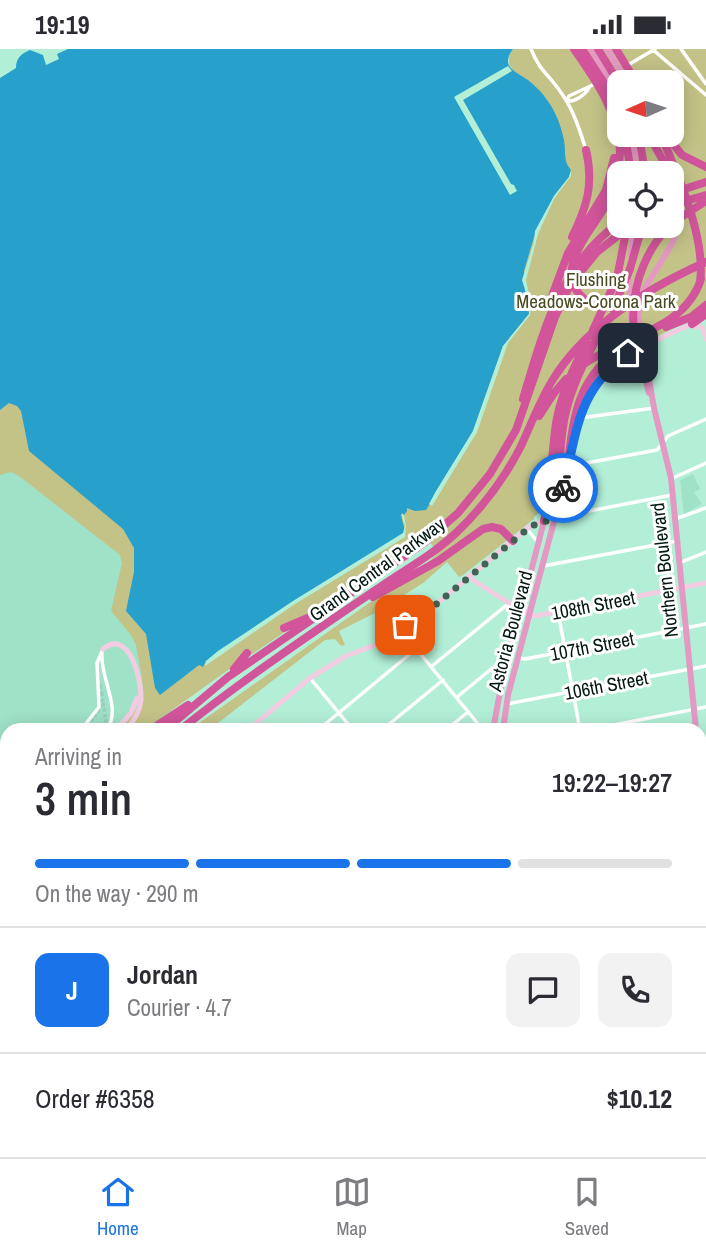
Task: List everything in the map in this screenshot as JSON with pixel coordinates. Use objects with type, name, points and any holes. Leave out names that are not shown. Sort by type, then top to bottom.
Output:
[{"type":"highway","points":[[574,49],[607,105]]},
{"type":"highway","points":[[582,49],[607,89]]},
{"type":"highway","points":[[598,49],[612,70]]},
{"type":"highway","points":[[617,49],[628,70]]},
{"type":"highway","points":[[552,294],[569,250],[608,186],[615,147]]},
{"type":"highway","points":[[620,147],[616,178],[606,205],[575,253],[572,264],[573,281],[581,295],[594,304],[609,306],[622,304],[653,290]]},
{"type":"highway","points":[[676,147],[684,156],[706,167]]},
{"type":"highway","points":[[534,361],[564,255],[588,202],[591,179],[586,150]]},
{"type":"highway","points":[[684,190],[706,184]]},
{"type":"highway","points":[[684,201],[706,195]]},
{"type":"highway","points":[[684,218],[706,201]]},
{"type":"highway","points":[[656,332],[687,311],[701,279],[702,252],[684,202]]},
{"type":"highway","name":"Grand Central Parkway","points":[[483,483],[503,452],[513,428],[553,307],[567,278],[590,247],[607,233]]},
{"type":"highway","name":"Grand Central Parkway","points":[[173,723],[220,684],[435,535],[458,513],[501,458],[519,424],[556,314],[569,288],[597,252],[616,238]]},
{"type":"highway","points":[[544,521],[561,403],[572,371],[624,267],[629,238]]},
{"type":"highway","points":[[555,518],[564,423],[577,378],[623,287],[638,238]]},
{"type":"highway","points":[[639,341],[634,312],[636,293],[646,258],[659,238]]},
{"type":"highway","name":"Grand Central Parkway","points":[[189,723],[255,673],[427,556],[457,532],[492,493],[521,446],[547,390],[573,352],[607,321],[653,290],[706,263]]},
{"type":"highway","points":[[521,446],[565,380],[600,353],[674,317],[693,297],[701,279]]},
{"type":"highway","points":[[568,466],[573,420],[579,399],[600,366],[614,353],[691,317],[706,306]]},
{"type":"highway","points":[[689,326],[706,316]]},
{"type":"highway","points":[[351,608],[427,568],[483,529],[501,529],[513,541]]},
{"type":"highway","points":[[284,628],[320,614]]},
{"type":"highway","points":[[220,684],[247,653]]},
{"type":"highway","points":[[161,723],[209,693]]},
{"type":"main road","points":[[591,49],[607,77]]},
{"type":"main road","points":[[607,49],[620,70]]},
{"type":"main road","points":[[631,238],[629,277],[636,293]]},
{"type":"main road","points":[[636,293],[672,244],[672,238]]},
{"type":"main road","name":"Northern Boulevard","points":[[639,341],[671,478],[695,723]]},
{"type":"main road","name":"Astoria Boulevard","points":[[504,723],[518,658],[586,400],[597,381],[639,341]]},
{"type":"main road","name":"Astoria Boulevard","points":[[495,723],[544,521]]},
{"type":"street","points":[[566,101],[569,96],[589,88],[654,49],[706,95]]},
{"type":"street","points":[[681,49],[706,84]]},
{"type":"street","points":[[533,51],[538,66],[566,101],[586,150]]},
{"type":"street","points":[[639,341],[689,326],[702,327],[706,339]]},
{"type":"street","points":[[580,418],[654,408]]},
{"type":"street","points":[[568,466],[657,450],[668,436],[706,419]]},
{"type":"street","points":[[671,478],[706,463]]},
{"type":"street","points":[[256,723],[310,678],[346,656],[378,643],[428,611],[527,529],[555,518],[673,495]]},
{"type":"street","points":[[675,520],[706,508]]},
{"type":"street","points":[[527,529],[539,543]]},
{"type":"street","points":[[543,566],[677,541]]},
{"type":"street","points":[[679,563],[706,552]]},
{"type":"street","name":"108th Street","points":[[468,577],[535,616],[706,583]]},
{"type":"street","points":[[431,666],[509,603]]},
{"type":"street","points":[[558,612],[579,723]]},
{"type":"street","name":"107th Street","points":[[518,658],[565,652],[706,624]]},
{"type":"street","points":[[399,628],[477,723]]},
{"type":"street","points":[[86,723],[99,707],[97,663],[103,649],[109,645],[120,645],[132,656],[141,701],[131,723]]},
{"type":"street","points":[[326,723],[417,648]]},
{"type":"street","points":[[103,649],[102,668],[113,712],[109,723]]},
{"type":"street","points":[[457,697],[500,661],[508,664]]},
{"type":"street","name":"106th Street","points":[[507,704],[706,666]]},
{"type":"street","points":[[310,678],[347,723]]},
{"type":"street","points":[[391,723],[443,680]]},
{"type":"street","points":[[122,723],[131,713],[137,698]]},
{"type":"street","points":[[623,723],[706,707]]},
{"type":"street","points":[[455,723],[468,712]]},
{"type":"shaded area","points":[[86,252],[123,529],[173,719],[168,723],[0,723],[0,410]]},
{"type":"shaded area","points":[[693,474],[700,489],[694,492],[702,504],[684,514],[680,480]]},
{"type":"green space","name":"Flushing Meadows-Corona Park","points":[[513,49],[706,49],[706,313],[626,351],[592,382],[586,393],[560,496],[463,575],[459,577],[447,562],[423,583],[379,611],[339,631],[345,645],[341,646],[335,639],[325,640],[218,723],[199,723],[369,603],[423,572],[424,566],[439,552],[425,538],[154,723],[125,723],[143,698],[136,645],[111,611],[122,563],[120,555],[19,476],[11,472],[0,475],[0,410],[86,252],[510,279],[568,169],[549,104],[539,91],[513,70],[509,57]]},
{"type":"water","points":[[68,49],[513,49],[508,60],[511,68],[538,89],[558,119],[566,160],[571,170],[569,177],[554,196],[534,237],[524,271],[529,314],[503,346],[473,431],[426,510],[415,511],[407,508],[404,515],[402,513],[404,533],[206,661],[203,667],[199,665],[160,695],[155,688],[146,634],[126,611],[134,572],[134,548],[123,529],[29,451],[21,411],[17,406],[9,403],[0,410],[0,78],[16,68],[20,57],[30,50],[43,55],[46,65],[59,59],[57,54]]},
{"type":"pier","points":[[508,66],[512,71],[463,100],[517,191],[510,195],[454,97]]},
{"type":"pier","points":[[571,170],[571,176],[554,199],[538,234],[526,280],[531,303],[530,315],[508,343],[477,432],[432,506],[429,504],[436,491],[473,431],[503,346],[529,314],[529,303],[522,280],[535,231]]},
{"type":"pier","points":[[401,514],[404,515],[406,526],[405,537],[295,604],[205,666],[206,661],[218,651],[403,533],[405,526]]},
{"type":"tunnel","points":[[99,684],[102,701]]},
{"type":"tunnel","points":[[89,723],[102,701]]},
{"type":"tunnel","points":[[103,703],[105,723]]},
{"type":"way so far","points":[[405,625],[428,611],[531,526],[555,518],[563,488]]},
{"type":"route","points":[[563,488],[589,394],[598,380],[628,353]]}]
